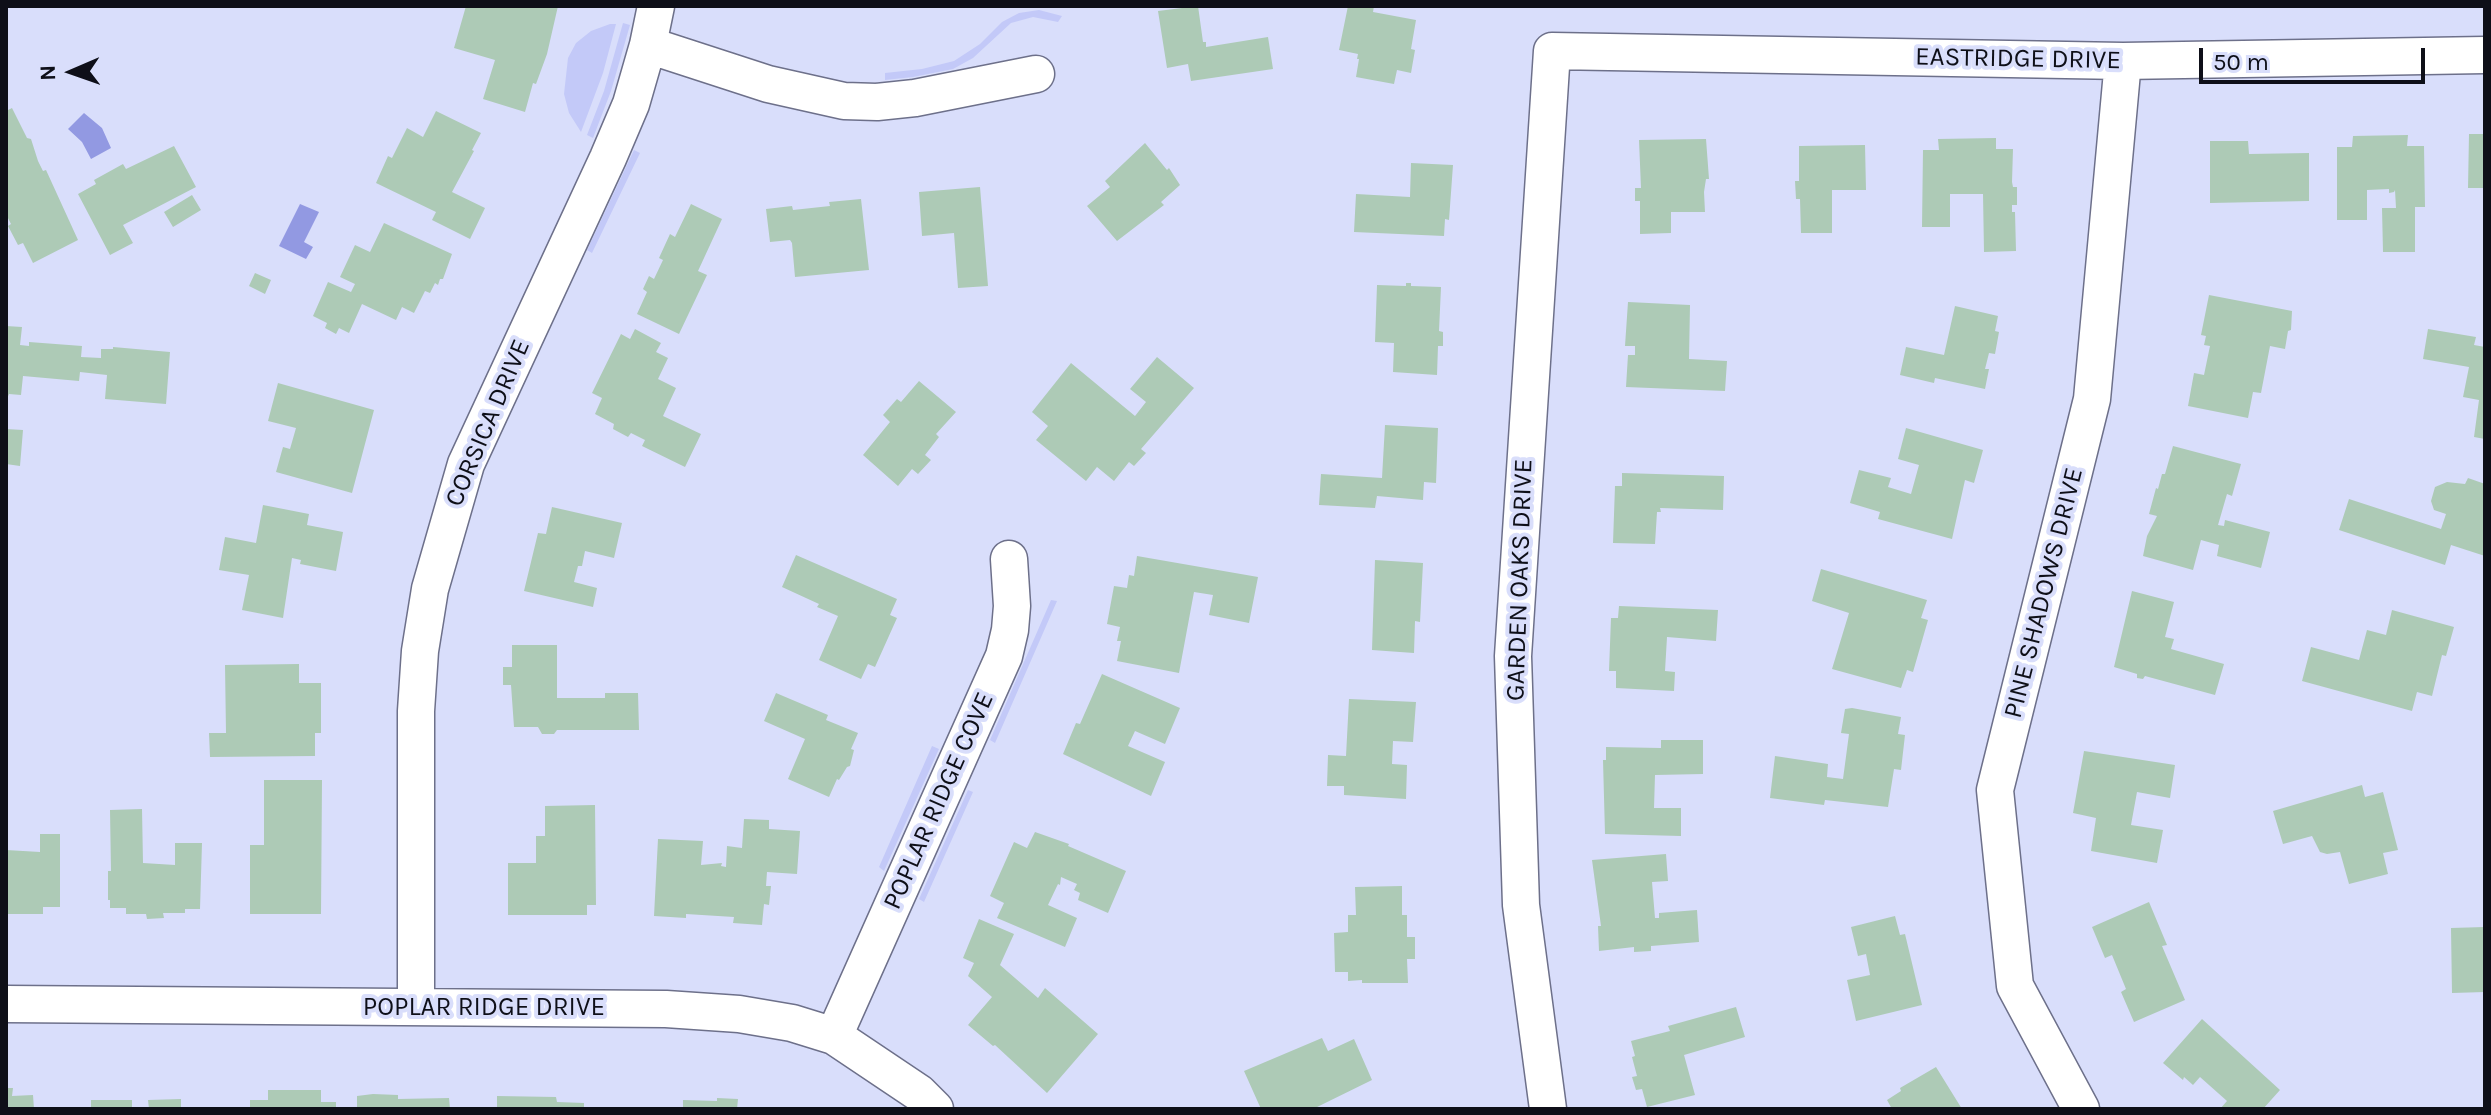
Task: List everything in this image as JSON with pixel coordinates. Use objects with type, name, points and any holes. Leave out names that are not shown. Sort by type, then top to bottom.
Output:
[{"type":"street","name":"CORSICA DRIVE","points":[[416,1007],[416,711],[420,651],[430,589],[466,464],[631,104],[656,6]]},
{"type":"street","points":[[648,45],[768,84],[844,101],[915,98],[1036,74]]},
{"type":"street","name":"EASTRIDGE DRIVE","points":[[1552,51],[2123,61],[2485,55]]},
{"type":"street","name":"GARDEN OAKS DRIVE","points":[[1548,1109],[1521,905],[1513,656],[1552,51]]},
{"type":"street","name":"PINE SHADOWS DRIVE","points":[[2081,1109],[2015,986],[1995,790],[2092,399],[2123,61]]},
{"type":"street","name":"POPLAR RIDGE COVE","points":[[834,1036],[1004,656],[1012,606],[1009,559]]},
{"type":"street","name":"POPLAR RIDGE DRIVE","points":[[6,1004],[713,1011],[766,1017],[834,1036],[919,1093],[935,1109]]},
{"type":"shaded area","points":[[1039,10],[1062,16],[1058,22],[1033,17],[1011,23],[973,58],[953,69],[885,80],[885,73],[954,61],[980,44],[1002,22],[1019,13]]},
{"type":"shaded area","points":[[623,23],[630,25],[611,91],[593,138],[587,135],[604,91]]},
{"type":"shaded area","points":[[616,24],[603,73],[581,132],[569,113],[564,94],[568,58],[576,43],[591,31]]},
{"type":"shaded area","points":[[84,113],[102,128],[111,148],[91,159],[82,142],[68,129]]},
{"type":"shaded area","points":[[634,150],[640,153],[592,253],[587,250]]},
{"type":"shaded area","points":[[300,204],[319,212],[304,242],[313,247],[306,259],[279,246]]},
{"type":"shaded area","points":[[1051,600],[1057,601],[995,743],[990,740]]},
{"type":"shaded area","points":[[932,746],[939,749],[884,871],[879,867]]},
{"type":"shaded area","points":[[968,790],[973,792],[924,902],[919,899]]},
{"type":"building","points":[[466,6],[558,6],[547,54],[536,84],[533,83],[525,112],[483,99],[495,60],[454,48]]},
{"type":"building","points":[[1198,6],[1206,47],[1268,37],[1273,69],[1191,81],[1188,64],[1167,68],[1158,11]]},
{"type":"building","points":[[1348,6],[1374,6],[1373,12],[1416,20],[1411,73],[1397,70],[1394,84],[1356,77],[1358,54],[1339,50]]},
{"type":"building","points":[[12,108],[27,138],[31,139],[38,161],[43,171],[46,170],[78,240],[33,263],[23,243],[18,245],[8,226],[11,224],[6,214],[6,111]]},
{"type":"building","points":[[436,111],[481,133],[452,192],[485,208],[470,239],[432,220],[436,212],[376,183],[388,156],[392,158],[407,128],[423,137]]},
{"type":"building","points":[[2469,134],[2485,134],[2485,188],[2468,188]]},
{"type":"building","points":[[2408,135],[2407,146],[2424,146],[2425,207],[2415,207],[2415,252],[2383,252],[2382,208],[2396,208],[2395,190],[2389,193],[2389,189],[2367,190],[2367,220],[2337,220],[2337,147],[2352,147],[2353,136]]},
{"type":"building","points":[[1996,138],[1996,149],[2013,149],[2012,182],[2013,187],[2017,187],[2017,205],[2012,205],[2016,251],[1984,252],[1983,194],[1950,194],[1950,227],[1922,227],[1923,150],[1939,150],[1938,139]]},
{"type":"building","points":[[1706,139],[1709,179],[1706,179],[1704,192],[1705,212],[1671,212],[1671,233],[1640,234],[1640,201],[1635,201],[1635,188],[1641,188],[1639,140]]},
{"type":"building","points":[[2210,141],[2248,141],[2249,154],[2309,153],[2309,201],[2210,203]]},
{"type":"building","points":[[1145,143],[1167,170],[1169,168],[1180,185],[1161,202],[1164,205],[1117,241],[1087,206],[1110,187],[1105,181]]},
{"type":"building","points":[[1865,145],[1866,190],[1832,190],[1832,233],[1801,233],[1800,199],[1796,199],[1795,181],[1799,181],[1799,146]]},
{"type":"building","points":[[174,146],[196,187],[123,225],[133,243],[110,255],[78,194],[96,184],[94,180],[123,164],[126,169]]},
{"type":"building","points":[[1411,163],[1453,165],[1449,220],[1445,219],[1444,236],[1354,232],[1356,194],[1410,197]]},
{"type":"building","points":[[980,187],[988,286],[958,288],[954,233],[922,236],[919,192]]},
{"type":"building","points":[[192,195],[201,210],[173,227],[164,212]]},
{"type":"building","points":[[861,199],[869,270],[795,277],[792,243],[790,240],[770,242],[766,209],[792,206],[793,210]]},
{"type":"building","points":[[691,204],[722,219],[698,271],[707,275],[679,334],[637,314],[647,292],[643,289],[649,276],[654,279],[670,234],[675,237]]},
{"type":"building","points":[[384,223],[452,254],[443,279],[438,285],[435,283],[430,293],[425,291],[414,313],[402,307],[396,320],[362,304],[349,333],[339,328],[336,334],[325,328],[327,323],[313,316],[328,282],[351,292],[355,284],[340,277],[355,245],[370,252]]},
{"type":"building","points":[[255,273],[271,280],[265,294],[249,286]]},
{"type":"building","points":[[1406,283],[1411,283],[1411,286],[1441,287],[1439,331],[1443,332],[1443,346],[1438,346],[1437,375],[1393,372],[1394,343],[1375,342],[1377,285],[1406,286]]},
{"type":"building","points":[[2209,295],[2292,311],[2291,330],[2288,331],[2285,349],[2270,346],[2261,393],[2253,392],[2248,418],[2188,406],[2194,373],[2204,375],[2210,346],[2204,345],[2206,336],[2201,335]]},
{"type":"building","points":[[1628,302],[1690,305],[1689,359],[1727,361],[1725,391],[1626,387],[1628,355],[1635,355],[1635,346],[1625,346]]},
{"type":"building","points":[[1955,306],[1998,316],[1995,331],[1999,332],[1995,354],[1989,353],[1985,369],[1989,369],[1985,389],[1935,378],[1934,383],[1900,375],[1906,347],[1944,355]]},
{"type":"building","points":[[6,326],[22,327],[20,345],[29,346],[29,342],[82,346],[81,357],[101,358],[101,349],[113,347],[170,352],[166,404],[105,399],[107,375],[80,372],[79,381],[23,376],[21,395],[9,394],[6,401]]},
{"type":"building","points":[[635,329],[661,343],[656,352],[668,358],[658,379],[676,388],[663,416],[701,434],[685,467],[642,446],[645,440],[631,433],[628,437],[613,429],[614,424],[595,414],[602,398],[592,393],[621,334],[630,339]]},
{"type":"building","points":[[2428,329],[2476,337],[2474,345],[2485,347],[2485,439],[2474,437],[2479,400],[2463,397],[2469,367],[2423,359]]},
{"type":"building","points":[[1157,357],[1194,388],[1141,449],[1146,453],[1134,466],[1129,462],[1114,481],[1097,467],[1086,481],[1036,440],[1048,426],[1032,412],[1071,363],[1135,416],[1146,402],[1130,389]]},
{"type":"building","points":[[919,381],[956,412],[936,434],[939,437],[925,455],[931,460],[918,474],[912,469],[898,486],[863,455],[890,422],[883,415],[897,399],[901,402]]},
{"type":"building","points":[[278,383],[374,410],[352,493],[276,472],[283,447],[290,449],[296,428],[268,421]]},
{"type":"building","points":[[1385,425],[1438,428],[1436,483],[1424,482],[1423,500],[1377,496],[1375,508],[1319,505],[1321,474],[1382,478]]},
{"type":"building","points":[[1906,428],[1983,450],[1974,483],[1965,480],[1952,539],[1878,519],[1880,512],[1850,503],[1859,470],[1891,478],[1888,487],[1911,494],[1919,465],[1898,459]]},
{"type":"building","points":[[6,429],[23,430],[20,466],[6,464]]},
{"type":"building","points":[[2173,446],[2241,464],[2232,496],[2227,494],[2218,525],[2224,526],[2225,520],[2270,532],[2261,568],[2217,556],[2219,545],[2201,540],[2193,570],[2143,556],[2147,536],[2157,516],[2149,514],[2156,488],[2162,474],[2165,474]]},
{"type":"building","points":[[1622,473],[1724,476],[1723,510],[1660,508],[1661,512],[1657,512],[1655,544],[1613,543],[1615,486],[1622,486]]},
{"type":"building","points":[[2468,478],[2485,484],[2485,556],[2451,545],[2445,565],[2339,530],[2349,499],[2441,529],[2446,514],[2434,510],[2431,501],[2435,487],[2447,482],[2465,484]]},
{"type":"building","points":[[263,505],[309,514],[307,525],[343,532],[336,571],[300,564],[301,560],[292,558],[283,618],[242,610],[249,575],[219,570],[225,537],[256,543]]},
{"type":"building","points":[[552,507],[622,523],[614,558],[585,551],[582,566],[578,566],[574,582],[597,588],[593,607],[524,591],[538,533],[546,534]]},
{"type":"building","points":[[796,555],[897,599],[890,615],[897,618],[875,667],[868,664],[861,679],[819,660],[838,616],[782,587]]},
{"type":"building","points":[[1137,556],[1258,577],[1249,623],[1209,615],[1213,595],[1194,592],[1179,673],[1117,661],[1120,627],[1107,624],[1114,586],[1127,588],[1129,575],[1134,576]]},
{"type":"building","points":[[1375,560],[1423,563],[1420,622],[1415,621],[1414,653],[1372,650]]},
{"type":"building","points":[[1821,569],[1927,600],[1921,618],[1928,620],[1913,672],[1907,670],[1901,688],[1832,669],[1849,613],[1812,601]]},
{"type":"building","points":[[2132,591],[2174,602],[2165,637],[2174,639],[2171,649],[2224,664],[2215,695],[2145,676],[2143,679],[2137,678],[2137,674],[2114,667]]},
{"type":"building","points":[[1619,606],[1718,610],[1716,641],[1667,637],[1665,671],[1675,672],[1674,691],[1616,688],[1616,671],[1609,671],[1611,618],[1618,618]]},
{"type":"building","points":[[2392,610],[2454,627],[2446,656],[2442,655],[2432,696],[2417,692],[2412,711],[2302,681],[2311,647],[2359,660],[2367,630],[2386,635]]},
{"type":"building","points":[[512,645],[557,645],[557,698],[605,698],[605,693],[638,693],[639,730],[557,730],[554,734],[542,734],[538,727],[514,727],[511,685],[503,685],[503,667],[512,667]]},
{"type":"building","points":[[299,664],[299,683],[321,683],[321,733],[315,733],[315,756],[210,757],[209,733],[226,733],[225,665]]},
{"type":"building","points":[[1102,674],[1180,708],[1165,744],[1135,731],[1128,746],[1165,762],[1151,796],[1063,754]]},
{"type":"building","points":[[776,693],[828,715],[826,720],[858,733],[851,749],[854,750],[850,766],[837,779],[829,797],[788,779],[805,739],[764,721]]},
{"type":"building","points":[[1349,699],[1416,702],[1413,742],[1393,741],[1392,764],[1407,765],[1406,799],[1344,795],[1344,786],[1327,786],[1328,755],[1346,756]]},
{"type":"building","points":[[1845,709],[1901,717],[1898,734],[1905,735],[1901,770],[1894,769],[1888,807],[1825,800],[1824,805],[1770,798],[1775,756],[1828,764],[1827,777],[1843,779],[1849,734],[1841,733]]},
{"type":"building","points":[[1661,740],[1703,740],[1703,774],[1655,775],[1654,808],[1681,808],[1681,836],[1605,834],[1603,760],[1606,760],[1606,747],[1661,748]]},
{"type":"building","points":[[2084,751],[2175,765],[2170,798],[2137,792],[2131,825],[2163,830],[2157,863],[2091,851],[2096,818],[2073,813]]},
{"type":"building","points":[[264,780],[322,780],[321,914],[250,914],[250,845],[264,845]]},
{"type":"building","points":[[2362,785],[2365,797],[2383,792],[2398,850],[2383,853],[2388,874],[2349,884],[2340,852],[2320,852],[2312,836],[2283,844],[2273,811]]},
{"type":"building","points":[[595,805],[596,905],[587,905],[587,915],[508,915],[508,863],[536,863],[536,836],[545,836],[545,806]]},
{"type":"building","points":[[142,809],[143,863],[175,865],[175,843],[202,843],[200,909],[163,913],[164,918],[147,919],[146,914],[126,914],[126,908],[110,908],[110,810]]},
{"type":"building","points":[[744,819],[769,820],[769,829],[800,831],[797,874],[767,872],[766,886],[771,886],[769,905],[764,904],[762,925],[733,923],[734,917],[654,916],[658,839],[703,841],[701,865],[722,863],[721,866],[726,867],[727,846],[742,848]]},
{"type":"building","points":[[1035,832],[1126,871],[1108,913],[1078,900],[1080,893],[1074,890],[1077,884],[1061,877],[1060,885],[1048,905],[1077,918],[1065,947],[997,918],[1004,903],[990,896],[1014,842],[1027,848]]},
{"type":"building","points":[[40,834],[60,834],[60,907],[43,907],[43,914],[6,914],[6,850],[40,852]]},
{"type":"building","points":[[1666,854],[1668,881],[1652,882],[1655,918],[1659,918],[1659,913],[1697,910],[1699,942],[1651,946],[1651,951],[1634,952],[1634,947],[1599,951],[1598,926],[1601,926],[1592,860]]},
{"type":"building","points":[[1402,886],[1402,915],[1407,915],[1407,937],[1415,937],[1415,959],[1407,959],[1408,983],[1348,981],[1348,972],[1335,972],[1334,933],[1348,932],[1348,915],[1356,915],[1355,887]]},
{"type":"building","points":[[2149,902],[2167,945],[2162,946],[2185,1000],[2134,1022],[2121,992],[2126,989],[2112,955],[2105,958],[2092,927]]},
{"type":"building","points":[[1895,916],[1900,935],[1905,934],[1922,1005],[1856,1021],[1847,980],[1870,975],[1866,954],[1858,956],[1851,927]]},
{"type":"building","points":[[979,919],[1014,934],[1000,965],[1038,998],[1045,988],[1098,1034],[1047,1093],[995,1045],[968,1025],[992,997],[968,976],[974,963],[963,958]]},
{"type":"building","points":[[2485,927],[2485,992],[2452,993],[2451,928]]},
{"type":"building","points":[[1736,1007],[1745,1037],[1684,1055],[1695,1095],[1647,1107],[1642,1089],[1636,1090],[1632,1077],[1637,1076],[1631,1041],[1670,1031],[1668,1026]]},
{"type":"building","points":[[2202,1019],[2280,1090],[2263,1109],[2220,1109],[2227,1101],[2200,1077],[2193,1085],[2163,1063]]},
{"type":"building","points":[[1322,1038],[1328,1051],[1354,1039],[1372,1080],[1313,1109],[1261,1109],[1244,1071]]},
{"type":"building","points":[[1936,1067],[1962,1109],[1892,1109],[1887,1100],[1901,1091],[1900,1088]]},
{"type":"building","points":[[6,1088],[13,1088],[12,1096],[33,1095],[34,1109],[6,1109]]},
{"type":"building","points":[[268,1090],[321,1090],[321,1102],[336,1102],[336,1109],[250,1109],[250,1100],[268,1100]]},
{"type":"building","points":[[398,1095],[398,1099],[449,1098],[450,1109],[357,1109],[357,1096]]},
{"type":"building","points":[[497,1096],[556,1097],[557,1102],[584,1103],[584,1109],[497,1109]]},
{"type":"building","points":[[717,1098],[738,1099],[737,1109],[683,1109],[683,1100],[717,1101]]},
{"type":"building","points":[[181,1099],[181,1109],[149,1109],[148,1100]]},
{"type":"building","points":[[91,1100],[132,1100],[132,1109],[91,1109]]}]
